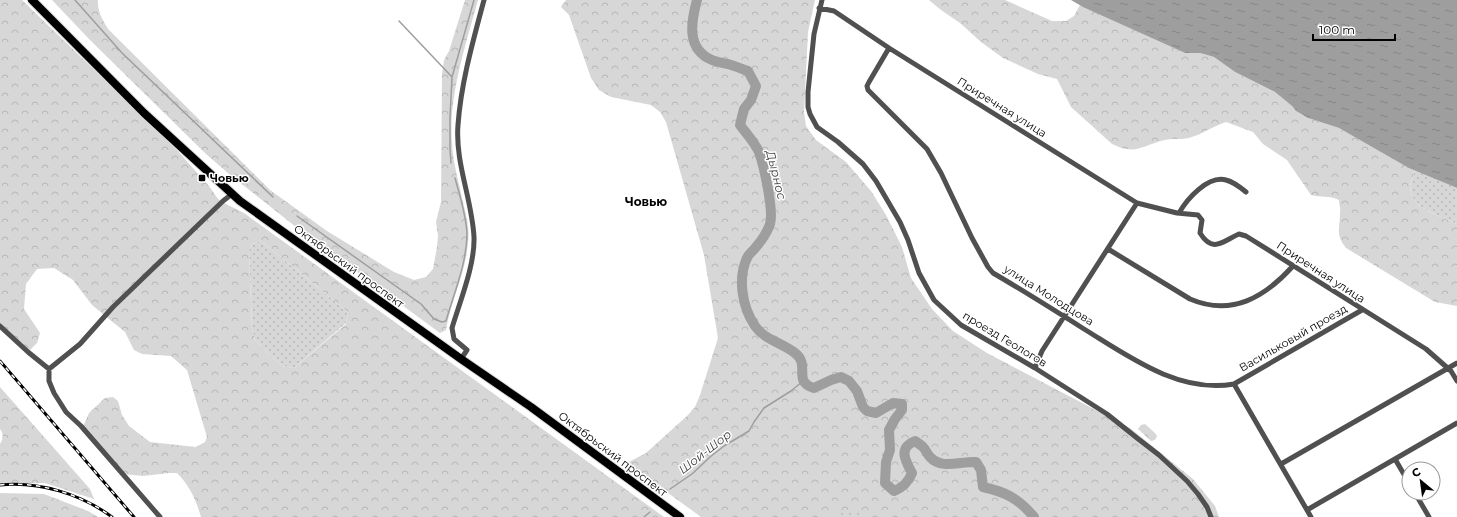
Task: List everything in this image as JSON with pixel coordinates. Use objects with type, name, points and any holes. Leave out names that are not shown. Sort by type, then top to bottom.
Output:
[{"type":"main road","name":"Октябрьский проспект","points":[[32,0],[144,113],[232,194],[461,359],[531,407],[680,517]]},
{"type":"street","points":[[461,359],[468,350],[454,339],[452,328],[472,261],[474,238],[458,145],[458,125],[468,61],[484,0]]},
{"type":"street","name":"проезд Геологов","points":[[822,0],[814,34],[808,92],[808,106],[814,123],[825,134],[838,142],[870,172],[900,222],[908,240],[919,273],[934,300],[961,325],[1036,368],[1107,414],[1159,455],[1186,480],[1207,507],[1211,517]]},
{"type":"street","name":"Приречная улица","points":[[820,8],[834,12],[1137,203],[1179,213],[1198,215],[1202,220],[1200,233],[1208,242],[1214,245],[1220,244],[1239,234],[1246,236],[1426,349],[1448,368],[1457,381]]},
{"type":"street","name":"улица Молодцова","points":[[889,48],[869,82],[867,86],[868,90],[927,149],[988,268],[1064,317],[1156,371],[1181,380],[1200,384],[1234,384]]},
{"type":"street","points":[[1179,213],[1193,194],[1204,186],[1219,179],[1235,184],[1246,192]]},
{"type":"street","points":[[49,369],[80,344],[113,307],[232,194]]},
{"type":"street","points":[[1036,368],[1042,352],[1137,203]]},
{"type":"street","points":[[1108,249],[1190,299],[1200,303],[1214,305],[1230,305],[1245,302],[1258,297],[1270,289],[1293,266]]},
{"type":"street","name":"Васильковый проезд","points":[[1234,384],[1362,310]]},
{"type":"street","points":[[0,326],[49,369]]},
{"type":"street","points":[[1281,464],[1457,363]]},
{"type":"street","points":[[49,369],[49,381],[54,393],[66,412],[86,432],[160,517]]},
{"type":"street","points":[[1234,384],[1311,517]]},
{"type":"street","points":[[1307,510],[1457,423]]},
{"type":"street","points":[[1395,459],[1401,469]]},
{"type":"street","points":[[1420,501],[1429,517]]},
{"type":"green space","points":[[0,0],[22,0],[175,148],[209,186],[218,199],[244,213],[664,517],[201,517],[186,483],[177,473],[143,476],[124,474],[82,429],[89,413],[105,398],[113,397],[118,401],[122,415],[129,426],[150,442],[196,447],[205,442],[207,437],[187,370],[171,356],[142,354],[134,350],[125,332],[92,305],[73,280],[54,268],[37,269],[26,284],[24,309],[40,333],[37,343],[29,351],[0,323]],"holes":[[[261,241],[348,312],[346,324],[294,368],[282,366],[255,340],[252,329],[249,251],[252,244]]]},
{"type":"green space","points":[[52,0],[98,0],[99,12],[109,30],[270,190],[327,231],[394,272],[414,280],[426,277],[433,269],[437,247],[438,236],[436,222],[441,202],[442,74],[444,60],[449,51],[465,0],[478,0],[463,52],[455,89],[451,125],[456,173],[467,222],[468,237],[467,253],[446,330],[440,333],[296,227],[229,174],[206,154],[90,40]]},
{"type":"green space","points":[[566,0],[815,0],[808,32],[804,112],[806,126],[816,140],[846,162],[871,191],[886,215],[902,247],[911,278],[932,309],[953,331],[987,353],[1130,428],[1193,479],[1215,506],[1219,517],[867,517],[859,511],[841,513],[829,517],[701,517],[627,463],[646,453],[695,407],[718,338],[704,255],[666,122],[660,112],[651,105],[611,97],[599,90],[591,78],[569,15],[561,7]]},
{"type":"green space","points":[[929,0],[1005,0],[1052,21],[1066,21],[1074,16],[1080,5],[1185,53],[1200,53],[1214,57],[1235,72],[1275,92],[1296,111],[1308,118],[1339,128],[1415,170],[1411,182],[1413,198],[1418,204],[1433,214],[1457,224],[1457,306],[1435,302],[1346,248],[1339,235],[1339,200],[1311,195],[1287,160],[1263,144],[1253,132],[1226,122],[1189,138],[1168,139],[1139,148],[1127,149],[1112,144],[1071,107],[1057,79],[1038,74],[1003,58]]},
{"type":"green space","points":[[1415,170],[1457,188],[1457,224],[1433,214],[1418,204],[1413,198],[1411,182]]},
{"type":"green space","points":[[261,241],[348,312],[346,323],[294,368],[282,366],[255,340],[252,329],[249,251],[252,244]]},
{"type":"green space","points":[[0,387],[90,489],[94,499],[45,483],[0,484],[0,444],[3,436],[0,429]]},
{"type":"green space","points":[[1145,424],[1157,436],[1155,440],[1151,441],[1138,429],[1141,425]]},
{"type":"green space","points":[[0,493],[44,494],[88,511],[98,517],[0,517]]},
{"type":"green space","points":[[860,510],[870,517],[826,517],[840,511]]},
{"type":"water","points":[[1071,0],[1457,0],[1457,188],[1409,168],[1339,128],[1308,118],[1296,111],[1275,92],[1235,72],[1214,57],[1200,53],[1185,53],[1083,7]]},
{"type":"waterway","points":[[75,0],[122,53],[273,197]]},
{"type":"waterway","points":[[451,163],[450,117],[452,77],[474,0]]},
{"type":"waterway","name":"Дырнос","points":[[697,0],[693,17],[692,34],[698,49],[712,60],[748,71],[756,86],[751,100],[744,109],[740,125],[759,152],[766,178],[771,209],[769,227],[762,239],[748,256],[743,273],[742,292],[744,301],[755,326],[764,335],[795,353],[800,358],[804,382],[808,385],[814,388],[841,377],[849,381],[857,391],[863,407],[867,411],[876,413],[893,403],[902,404],[902,410],[889,430],[890,450],[886,462],[885,483],[894,491],[905,484],[912,473],[904,455],[906,447],[915,441],[923,447],[930,457],[940,463],[952,464],[976,462],[981,470],[983,487],[999,491],[1012,497],[1023,505],[1034,517]]},
{"type":"waterway","points":[[399,21],[452,77]]},
{"type":"waterway","points":[[297,216],[421,304],[434,319],[442,322],[446,321],[456,289],[465,255],[467,233],[455,178]]},
{"type":"waterway","name":"Шой-Шор","points":[[670,489],[692,474],[724,446],[749,431],[764,408],[791,391],[803,381]]},
{"type":"waterway","name":"Шой-Шор","points":[[644,517],[650,512]]},
{"type":"railway","points":[[0,361],[134,517]]},
{"type":"railway","points":[[0,485],[30,485],[59,491],[87,502],[112,517]]},
{"type":"place","name":"Човью","points":[[202,178]]},
{"type":"district","name":"Човью","points":[[646,202]]}]
